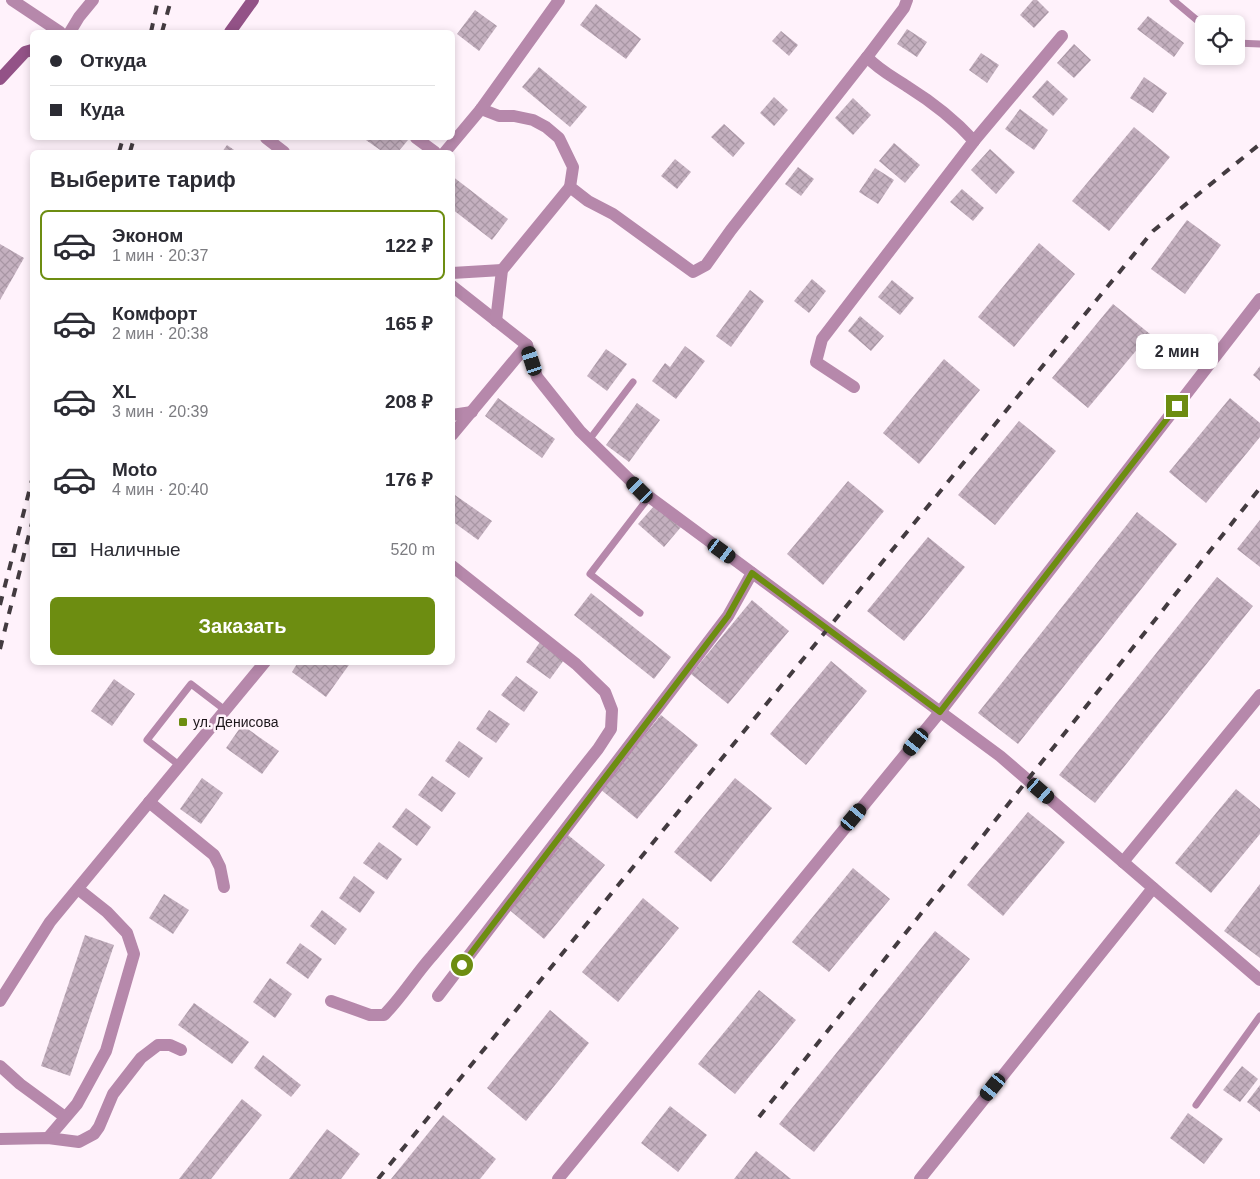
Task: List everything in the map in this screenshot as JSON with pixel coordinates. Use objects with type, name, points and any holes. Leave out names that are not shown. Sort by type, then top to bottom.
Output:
[{"type":"main road","points":[[231,30],[253,0]]},
{"type":"main road","points":[[0,79],[25,52],[30,51]]},
{"type":"street","points":[[12,0],[57,30]]},
{"type":"street","points":[[71,30],[78,17],[93,0]]},
{"type":"street","points":[[447,150],[481,109],[559,0]]},
{"type":"street","points":[[570,187],[588,201],[613,214],[693,272],[706,265],[731,230],[904,8],[906,0]]},
{"type":"street","points":[[854,387],[816,362],[822,339],[974,141],[1062,36]]},
{"type":"street","points":[[867,57],[877,68],[935,105],[960,126],[974,141]]},
{"type":"street","points":[[481,109],[499,116],[514,116],[533,120],[546,127],[558,138],[574,167],[570,187],[502,270],[496,321]]},
{"type":"street","points":[[269,140],[281,150]]},
{"type":"street","points":[[419,140],[432,150]]},
{"type":"street","points":[[455,273],[502,270]]},
{"type":"street","points":[[455,288],[527,345],[537,377],[589,440],[640,490],[1000,756],[1260,980]]},
{"type":"street","points":[[558,1179],[940,712],[1260,299]]},
{"type":"street","points":[[455,432],[527,345]]},
{"type":"street","points":[[455,415],[472,412]]},
{"type":"street","points":[[331,1001],[370,1015],[384,1014],[398,1001],[413,978],[598,749],[611,728],[612,710],[605,692],[576,664],[455,568]]},
{"type":"street","points":[[438,996],[728,616],[752,573]]},
{"type":"street","points":[[0,1001],[50,922],[262,665]]},
{"type":"street","points":[[1123,862],[1260,695]]},
{"type":"street","points":[[149,802],[214,855],[220,867],[224,887]]},
{"type":"street","points":[[920,1179],[1153,888]]},
{"type":"street","points":[[48,1138],[77,1104],[106,1051],[134,954],[128,933],[107,912],[78,890]]},
{"type":"street","points":[[0,1127],[4,1139],[48,1138],[79,1142],[94,1134],[99,1127],[113,1094],[141,1058],[158,1045],[170,1045],[181,1050]]},
{"type":"street","points":[[0,1066],[20,1084],[65,1117]]},
{"type":"lane","points":[[1173,0],[1195,18]]},
{"type":"lane","points":[[1245,43],[1260,44]]},
{"type":"lane","points":[[589,440],[633,382]]},
{"type":"lane","points":[[640,613],[590,574],[649,497]]},
{"type":"lane","points":[[179,765],[147,740],[192,684],[225,710]]},
{"type":"lane","points":[[1196,1105],[1260,1016]]},
{"type":"building","points":[[1033,0],[1037,0],[1049,12],[1034,28],[1020,15]]},
{"type":"building","points":[[596,4],[641,39],[626,59],[580,25]]},
{"type":"building","points":[[475,10],[497,26],[479,51],[457,34]]},
{"type":"building","points":[[1148,16],[1184,43],[1174,57],[1137,29]]},
{"type":"building","points":[[907,29],[927,42],[917,57],[897,44]]},
{"type":"building","points":[[781,31],[798,45],[789,56],[772,41]]},
{"type":"building","points":[[1074,44],[1091,60],[1074,78],[1057,63]]},
{"type":"building","points":[[981,53],[999,65],[987,83],[969,70]]},
{"type":"building","points":[[539,67],[587,107],[570,127],[522,87]]},
{"type":"building","points":[[1144,77],[1167,93],[1153,113],[1130,98]]},
{"type":"building","points":[[1047,80],[1068,99],[1053,116],[1032,97]]},
{"type":"building","points":[[774,97],[788,110],[774,126],[760,113]]},
{"type":"building","points":[[853,98],[871,115],[853,135],[835,118]]},
{"type":"building","points":[[1020,109],[1048,130],[1034,150],[1005,129]]},
{"type":"building","points":[[724,124],[745,143],[733,157],[711,137]]},
{"type":"building","points":[[1134,127],[1170,157],[1109,231],[1072,201]]},
{"type":"building","points":[[366,140],[408,140],[400,150],[380,150]]},
{"type":"building","points":[[894,143],[920,165],[905,183],[879,161]]},
{"type":"building","points":[[227,145],[234,150],[223,150]]},
{"type":"building","points":[[990,149],[1015,172],[996,194],[971,170]]},
{"type":"building","points":[[675,159],[691,172],[677,189],[661,176]]},
{"type":"building","points":[[798,167],[814,179],[801,196],[785,184]]},
{"type":"building","points":[[875,168],[894,180],[878,204],[859,192]]},
{"type":"building","points":[[455,178],[508,219],[492,240],[455,211]]},
{"type":"building","points":[[962,189],[984,208],[973,221],[950,202]]},
{"type":"building","points":[[1187,220],[1221,245],[1185,294],[1151,269]]},
{"type":"building","points":[[1039,243],[1075,274],[1014,347],[978,317]]},
{"type":"building","points":[[0,244],[24,258],[0,300]]},
{"type":"building","points":[[812,279],[826,291],[809,313],[794,301]]},
{"type":"building","points":[[892,280],[914,298],[900,315],[878,297]]},
{"type":"building","points":[[750,290],[764,301],[731,347],[716,336]]},
{"type":"building","points":[[1113,304],[1150,334],[1088,408],[1052,378]]},
{"type":"building","points":[[860,316],[884,336],[871,351],[848,331]]},
{"type":"building","points":[[685,346],[705,361],[676,399],[652,381],[665,363],[670,367]]},
{"type":"building","points":[[606,349],[627,364],[607,391],[587,376]]},
{"type":"building","points":[[944,359],[980,390],[919,464],[883,433]]},
{"type":"building","points":[[1260,366],[1260,381],[1253,375]]},
{"type":"building","points":[[498,398],[555,439],[542,458],[485,416]]},
{"type":"building","points":[[1230,398],[1260,423],[1260,437],[1206,503],[1169,472]]},
{"type":"building","points":[[637,403],[660,420],[629,462],[606,445]]},
{"type":"building","points":[[1019,421],[1056,451],[995,525],[958,495]]},
{"type":"building","points":[[848,481],[884,511],[823,585],[787,554]]},
{"type":"building","points":[[455,495],[492,521],[478,540],[455,523]]},
{"type":"building","points":[[656,504],[681,527],[664,547],[638,524]]},
{"type":"building","points":[[1137,512],[1177,544],[1018,744],[978,713]]},
{"type":"building","points":[[1260,520],[1260,567],[1237,549]]},
{"type":"building","points":[[928,537],[965,567],[904,641],[867,611]]},
{"type":"building","points":[[1217,577],[1253,606],[1095,803],[1059,775]]},
{"type":"building","points":[[591,593],[671,657],[654,679],[574,615]]},
{"type":"building","points":[[752,600],[789,631],[728,704],[691,674]]},
{"type":"building","points":[[540,642],[564,660],[550,679],[526,662]]},
{"type":"building","points":[[831,661],[867,691],[806,765],[770,734]]},
{"type":"building","points":[[296,665],[349,665],[326,697],[292,672]]},
{"type":"building","points":[[516,676],[538,692],[524,712],[501,695]]},
{"type":"building","points":[[114,679],[135,694],[112,726],[91,711]]},
{"type":"building","points":[[489,710],[510,724],[496,743],[476,729]]},
{"type":"building","points":[[661,715],[698,745],[637,819],[600,789]]},
{"type":"building","points":[[242,725],[279,751],[262,774],[226,748]]},
{"type":"building","points":[[459,741],[483,758],[469,778],[445,761]]},
{"type":"building","points":[[432,776],[456,793],[442,812],[418,795]]},
{"type":"building","points":[[202,778],[223,793],[201,824],[180,809]]},
{"type":"building","points":[[735,778],[772,808],[711,882],[674,852]]},
{"type":"building","points":[[1236,789],[1260,809],[1260,834],[1211,893],[1175,863]]},
{"type":"building","points":[[406,808],[431,827],[417,846],[392,827]]},
{"type":"building","points":[[1028,812],[1065,842],[1003,916],[967,885]]},
{"type":"building","points":[[568,835],[605,865],[544,939],[507,908]]},
{"type":"building","points":[[379,842],[402,859],[387,880],[363,863]]},
{"type":"building","points":[[853,868],[890,899],[829,972],[792,942]]},
{"type":"building","points":[[354,876],[375,892],[360,913],[339,898]]},
{"type":"building","points":[[1260,884],[1260,958],[1224,931]]},
{"type":"building","points":[[164,894],[189,910],[173,934],[149,918]]},
{"type":"building","points":[[643,898],[679,928],[618,1002],[582,972]]},
{"type":"building","points":[[322,910],[347,929],[335,945],[310,926]]},
{"type":"building","points":[[935,931],[970,959],[814,1152],[779,1124]]},
{"type":"building","points":[[85,935],[114,945],[70,1076],[41,1066]]},
{"type":"building","points":[[300,943],[322,959],[308,979],[286,963]]},
{"type":"building","points":[[270,978],[292,994],[275,1018],[253,1002]]},
{"type":"building","points":[[759,990],[796,1020],[735,1094],[698,1064]]},
{"type":"building","points":[[194,1003],[249,1042],[232,1064],[178,1025]]},
{"type":"building","points":[[550,1010],[589,1043],[526,1121],[487,1088]]},
{"type":"building","points":[[263,1055],[301,1085],[291,1097],[254,1068]]},
{"type":"building","points":[[1242,1066],[1258,1079],[1240,1102],[1223,1090]]},
{"type":"building","points":[[1260,1085],[1260,1112],[1247,1102]]},
{"type":"building","points":[[242,1099],[262,1115],[211,1179],[179,1179]]},
{"type":"building","points":[[670,1106],[707,1135],[678,1172],[641,1143]]},
{"type":"building","points":[[1188,1113],[1223,1139],[1204,1164],[1170,1138]]},
{"type":"building","points":[[443,1115],[496,1159],[480,1179],[391,1179]]},
{"type":"building","points":[[327,1129],[360,1154],[341,1179],[289,1179]]},
{"type":"building","points":[[756,1151],[791,1179],[734,1179]]},
{"type":"railway","points":[[151,30],[158,0]]},
{"type":"railway","points":[[163,30],[171,0]]},
{"type":"railway","points":[[120,150],[122,140]]},
{"type":"railway","points":[[131,150],[133,140]]},
{"type":"railway","points":[[378,1179],[1153,231],[1260,144]]},
{"type":"railway","points":[[0,605],[30,488]]},
{"type":"railway","points":[[759,1117],[1260,488]]},
{"type":"railway","points":[[0,649],[30,531]]},
{"type":"place","name":"ул. Денисова","points":[[183,722]]},
{"type":"route","points":[[462,965],[728,616],[752,573],[940,712],[1177,406]]}]
